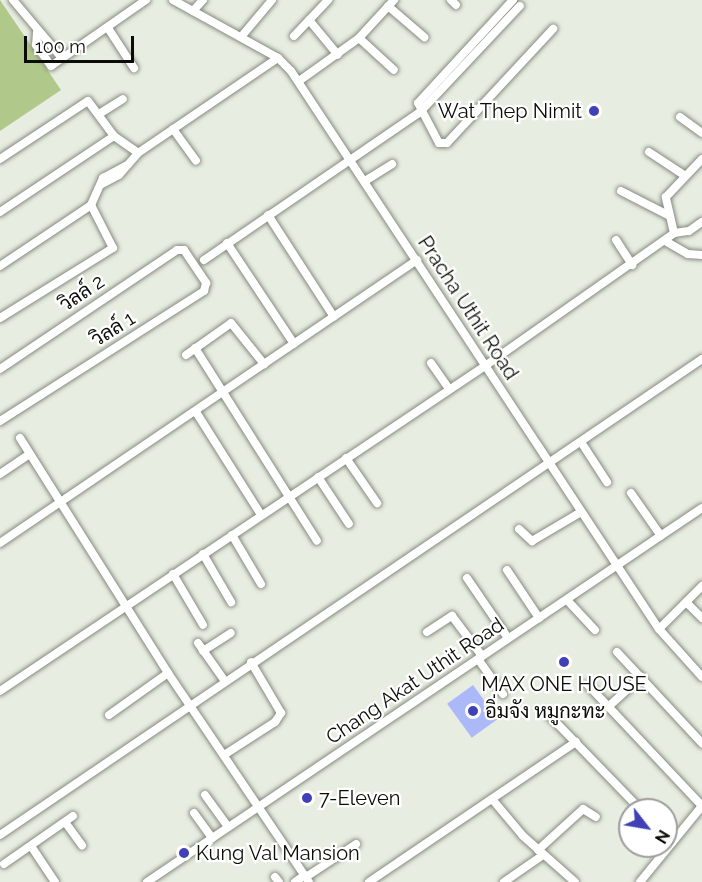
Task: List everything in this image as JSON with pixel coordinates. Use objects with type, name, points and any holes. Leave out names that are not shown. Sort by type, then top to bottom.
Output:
[{"type":"street","points":[[14,0],[37,32],[62,58]]},
{"type":"street","points":[[37,32],[36,45],[51,66],[146,0]]},
{"type":"street","name":"Pracha Uthit Road","points":[[173,0],[278,58],[302,79],[485,366],[659,629],[702,677]]},
{"type":"street","points":[[193,11],[203,0]]},
{"type":"street","points":[[241,37],[272,0]]},
{"type":"street","points":[[294,36],[328,0]]},
{"type":"street","points":[[419,112],[422,98],[513,0]]},
{"type":"street","points":[[302,79],[338,55],[358,38],[391,3],[424,37]]},
{"type":"street","points":[[204,260],[419,112],[520,6]]},
{"type":"street","points":[[309,20],[338,55]]},
{"type":"street","points":[[108,28],[134,68]]},
{"type":"street","points":[[419,112],[445,145],[553,29]]},
{"type":"street","points":[[358,38],[394,70]]},
{"type":"street","points":[[0,266],[91,205],[102,184],[118,167],[127,165],[138,153],[278,58]]},
{"type":"street","points":[[99,114],[123,99]]},
{"type":"street","points":[[0,159],[88,101],[114,136],[138,153]]},
{"type":"street","points":[[680,117],[702,134]]},
{"type":"street","points":[[173,129],[196,161]]},
{"type":"street","points":[[0,212],[114,136]]},
{"type":"street","points":[[649,153],[684,175]]},
{"type":"street","points":[[674,233],[668,215],[666,196],[702,159]]},
{"type":"street","points":[[365,181],[392,164]]},
{"type":"street","points":[[621,191],[668,215]]},
{"type":"street","points":[[0,318],[113,248],[91,205]]},
{"type":"street","points":[[268,215],[334,317]]},
{"type":"street","points":[[0,691],[485,366],[667,242],[674,233],[689,231],[702,222]]},
{"type":"street","points":[[616,240],[632,265]]},
{"type":"street","points":[[667,242],[688,254],[702,255]]},
{"type":"street","points":[[227,243],[294,344]]},
{"type":"street","name":"วิลล์ 2","points":[[0,369],[177,250],[184,250]]},
{"type":"street","name":"วิลล์ 1","points":[[0,421],[204,291],[206,283],[184,250]]},
{"type":"street","points":[[0,543],[226,392],[417,260]]},
{"type":"street","points":[[186,355],[231,323],[264,364]]},
{"type":"street","points":[[195,348],[226,392],[290,495],[316,542]]},
{"type":"street","points":[[0,836],[190,703],[550,464],[702,359]]},
{"type":"street","points":[[431,363],[449,389]]},
{"type":"street","points":[[196,411],[261,515]]},
{"type":"street","points":[[20,438],[63,501],[168,673],[307,878]]},
{"type":"street","points":[[581,442],[607,482]]},
{"type":"street","points":[[0,474],[30,454]]},
{"type":"street","points":[[346,458],[377,502]]},
{"type":"street","points":[[318,477],[349,524]]},
{"type":"street","points":[[631,493],[661,536]]},
{"type":"street","name":"Chang Akat Uthit Road","points":[[147,882],[702,508]]},
{"type":"street","points":[[519,530],[532,541],[581,512]]},
{"type":"street","points":[[232,535],[261,584]]},
{"type":"street","points":[[203,554],[231,602]]},
{"type":"street","points":[[507,570],[539,618]]},
{"type":"street","points":[[173,574],[203,625]]},
{"type":"street","points":[[467,578],[508,638]]},
{"type":"street","points":[[659,629],[702,586]]},
{"type":"street","points":[[567,600],[594,630]]},
{"type":"street","points":[[686,602],[702,618]]},
{"type":"street","points":[[427,632],[452,616],[503,694]]},
{"type":"street","points":[[203,651],[231,633]]},
{"type":"street","points":[[198,644],[224,680]]},
{"type":"street","points":[[617,652],[702,743]]},
{"type":"street","points":[[224,755],[275,722],[281,713],[251,662]]},
{"type":"street","points":[[108,715],[168,673]]},
{"type":"street","points":[[608,707],[641,678]]},
{"type":"street","points":[[588,685],[702,806],[640,882]]},
{"type":"street","points":[[547,713],[630,798]]},
{"type":"street","points":[[369,882],[576,742]]},
{"type":"street","points":[[205,795],[228,827]]},
{"type":"street","points":[[492,799],[540,852],[572,881]]},
{"type":"street","points":[[504,882],[540,852],[583,809],[596,818]]},
{"type":"street","points":[[194,813],[212,838]]},
{"type":"street","points":[[4,864],[73,816]]},
{"type":"street","points":[[65,822],[81,845]]},
{"type":"street","points":[[295,882],[307,878],[356,844]]},
{"type":"street","points":[[31,846],[55,882]]},
{"type":"green space","points":[[0,0],[61,90],[0,131]]},
{"type":"building","name":"อิ่มจัง หมูกะทะ","points":[[473,685],[498,719],[472,738],[447,704]]},
{"type":"place","name":"Wat Thep Nimit","points":[[594,111]]},
{"type":"place","name":"MAX ONE HOUSE","points":[[564,662]]},
{"type":"place","name":"อิ่มจัง หมูกะทะ","points":[[473,711]]},
{"type":"place","name":"7-Eleven","points":[[307,798]]},
{"type":"place","name":"Kung Val Mansion","points":[[184,853]]}]
